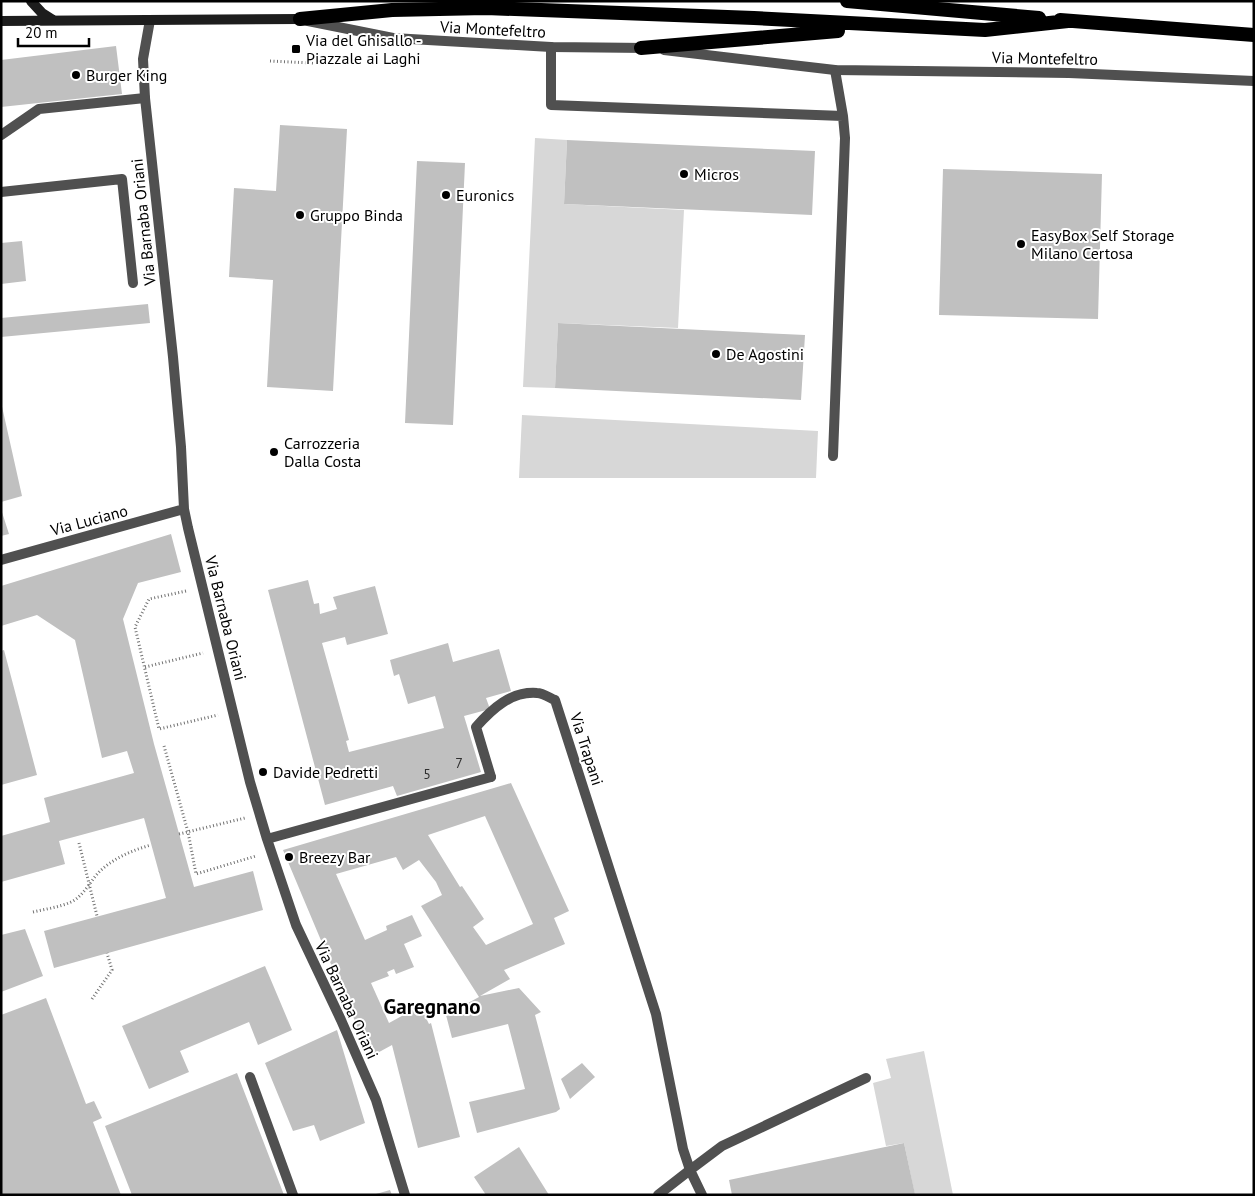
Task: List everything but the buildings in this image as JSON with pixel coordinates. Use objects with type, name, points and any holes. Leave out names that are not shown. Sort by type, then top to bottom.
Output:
[{"type":"highway","points":[[847,1],[1068,21],[1254,35]]},
{"type":"highway","points":[[300,19],[392,10],[486,8],[754,18],[985,30],[1068,21]]},
{"type":"highway","points":[[641,48],[886,26]]},
{"type":"main road","points":[[31,1],[42,13],[54,21]]},
{"type":"main road","name":"Via Montefeltro","points":[[1,21],[300,19]]},
{"type":"street","name":"Via Montefeltro","points":[[300,19],[393,38],[550,47],[641,48],[835,70],[1069,73],[1254,81]]},
{"type":"street","name":"Via Barnaba Oriani","points":[[150,20],[143,59],[145,98],[174,367],[184,509],[250,782],[267,839],[296,925],[376,1100],[404,1195]]},
{"type":"street","points":[[550,47],[551,105],[843,116]]},
{"type":"street","points":[[833,456],[845,138],[835,70]]},
{"type":"street","points":[[1,135],[38,109],[145,98]]},
{"type":"street","points":[[1,192],[122,180],[133,283]]},
{"type":"street","name":"Via Luciano","points":[[1,560],[184,509]]},
{"type":"street","name":"Via Trapani","points":[[267,839],[491,777],[476,727],[490,712],[513,696],[538,692],[555,700],[656,1014],[683,1149],[690,1170]]},
{"type":"street","points":[[250,1077],[293,1195]]},
{"type":"street","points":[[658,1195],[722,1146],[866,1078]]},
{"type":"street","points":[[690,1170],[702,1195]]},
{"type":"path","points":[[270,61],[333,64]]},
{"type":"path","points":[[189,591],[149,600],[135,627],[159,729],[221,714]]},
{"type":"path","points":[[145,667],[205,653]]},
{"type":"path","points":[[164,746],[188,832],[196,874],[256,856]]},
{"type":"path","points":[[179,834],[248,818]]},
{"type":"path","points":[[79,843],[97,916]]},
{"type":"path","points":[[33,912],[71,902],[111,862],[151,845]]},
{"type":"path","points":[[92,999],[112,970],[107,953]]},
{"type":"shaded area","points":[[535,138],[567,140],[564,204],[684,210],[678,328],[558,323],[555,388],[523,387]]},
{"type":"shaded area","points":[[522,415],[818,431],[816,478],[519,478]]},
{"type":"shaded area","points":[[924,1051],[953,1195],[915,1195],[904,1143],[886,1146],[873,1083],[891,1078],[886,1059]]},
{"type":"place","name":"Via del Ghisallo - Piazzale ai Laghi","points":[[296,49]]},
{"type":"place","name":"Burger King","points":[[76,75]]},
{"type":"place","name":"Micros","points":[[684,174]]},
{"type":"place","name":"Euronics","points":[[446,195]]},
{"type":"place","name":"Gruppo Binda","points":[[300,215]]},
{"type":"place","name":"EasyBox Self Storage Milano Certosa","points":[[1021,244]]},
{"type":"place","name":"De Agostini","points":[[716,354]]},
{"type":"place","name":"Carrozzeria Dalla Costa","points":[[274,452]]},
{"type":"place","name":"Davide Pedretti","points":[[263,772]]},
{"type":"place","name":"Breezy Bar","points":[[289,857]]},
{"type":"district","name":"Garegnano","points":[[432,1007]]}]
